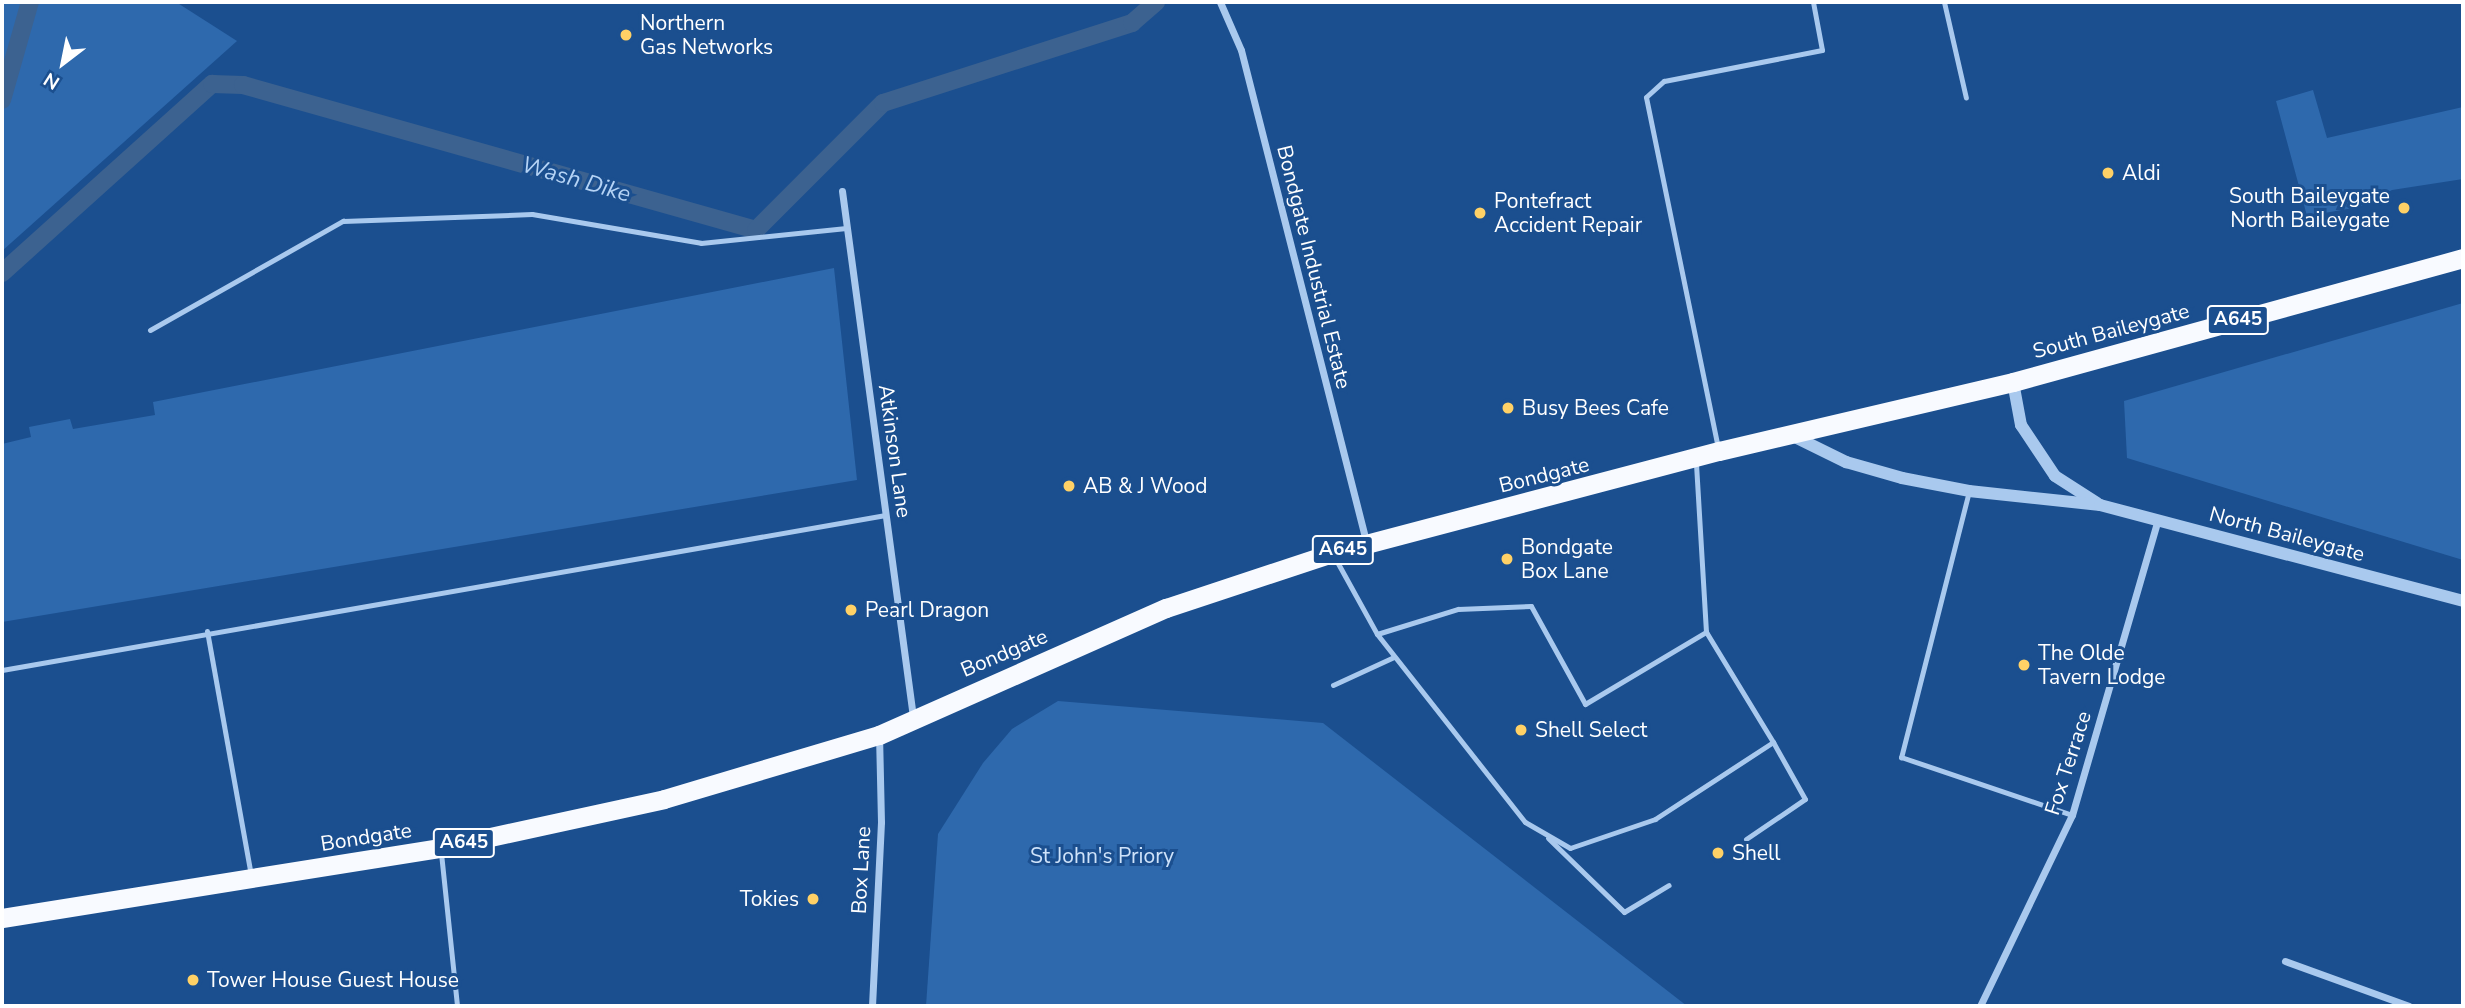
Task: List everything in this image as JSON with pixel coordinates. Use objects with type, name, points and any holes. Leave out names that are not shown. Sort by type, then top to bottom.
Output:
[{"type":"highway","name":"South Baileygate","points":[[2013,382],[2463,258]]},
{"type":"highway","name":"Bondgate","points":[[2,918],[440,848],[664,799],[879,734],[1166,608],[1332,553],[1696,460],[1719,451],[2013,382]]},
{"type":"street","name":"Bondgate Industrial Estate","points":[[1220,2],[1241,50],[1366,544]]},
{"type":"street","name":"Atkinson Lane","points":[[842,191],[913,717]]},
{"type":"street","name":"North Baileygate","points":[[2013,382],[2021,425],[2055,476],[2100,505]]},
{"type":"street","name":"North Baileygate","points":[[1789,434],[1846,462],[1969,491],[2100,505],[2463,601]]},
{"type":"street","name":"Fox Terrace","points":[[1980,1006],[2072,815],[2158,519]]},
{"type":"street","name":"Box Lane","points":[[872,1006],[881,821],[879,734]]},
{"type":"street","points":[[2285,961],[2409,1006]]},
{"type":"lane","points":[[1719,451],[1646,97],[1664,81],[1822,50],[1813,2]]},
{"type":"lane","points":[[1944,2],[1966,98]]},
{"type":"lane","points":[[150,330],[343,221],[532,215],[701,243],[846,228]]},
{"type":"lane","points":[[1696,460],[1706,632],[1805,799],[1746,839]]},
{"type":"lane","points":[[1969,491],[1962,506],[1901,757],[2072,815]]},
{"type":"lane","points":[[2,670],[207,631],[886,515]]},
{"type":"lane","points":[[1332,553],[1377,634],[1525,822],[1570,848],[1655,818],[1773,742]]},
{"type":"lane","points":[[1377,634],[1458,609],[1531,606],[1585,704],[1706,632]]},
{"type":"lane","points":[[207,631],[251,879]]},
{"type":"lane","points":[[1333,685],[1394,657]]},
{"type":"lane","points":[[1541,831],[1624,912],[1669,885]]},
{"type":"lane","points":[[440,848],[457,1006]]},
{"type":"green space","points":[[2,2],[176,2],[237,41],[2,251]]},
{"type":"green space","points":[[2313,90],[2327,138],[2463,107],[2463,179],[2392,190],[2359,207],[2307,216],[2276,101]]},
{"type":"green space","points":[[834,268],[857,480],[2,622],[2,444],[31,437],[29,427],[70,419],[73,429],[155,415],[153,402]]},
{"type":"green space","points":[[2463,303],[2463,560],[2127,458],[2124,401]]},
{"type":"green space","name":"St John's Priory","points":[[1058,701],[1323,723],[1687,1006],[926,1006],[938,834],[983,763],[1012,729]]},
{"type":"waterway","points":[[2,100],[30,2]]},
{"type":"waterway","name":"Wash Dike","points":[[2,273],[212,84],[243,85],[756,230],[883,103],[1132,23],[1156,2]]},
{"type":"place","name":"Northern Gas Networks","points":[[626,35]]},
{"type":"place","name":"Aldi","points":[[2108,173]]},
{"type":"place","name":"South Baileygate North Baileygate","points":[[2404,208]]},
{"type":"place","name":"Pontefract Accident Repair","points":[[1480,213]]},
{"type":"place","name":"Busy Bees Cafe","points":[[1508,408]]},
{"type":"place","name":"AB & J Wood","points":[[1069,486]]},
{"type":"place","name":"Bondgate Box Lane","points":[[1507,559]]},
{"type":"place","name":"Pearl Dragon","points":[[851,610]]},
{"type":"place","name":"The Olde Tavern Lodge","points":[[2024,665]]},
{"type":"place","name":"Shell Select","points":[[1521,730]]},
{"type":"place","name":"Shell","points":[[1718,853]]},
{"type":"place","name":"Tokies","points":[[813,899]]},
{"type":"place","name":"Tower House Guest House","points":[[193,980]]}]
